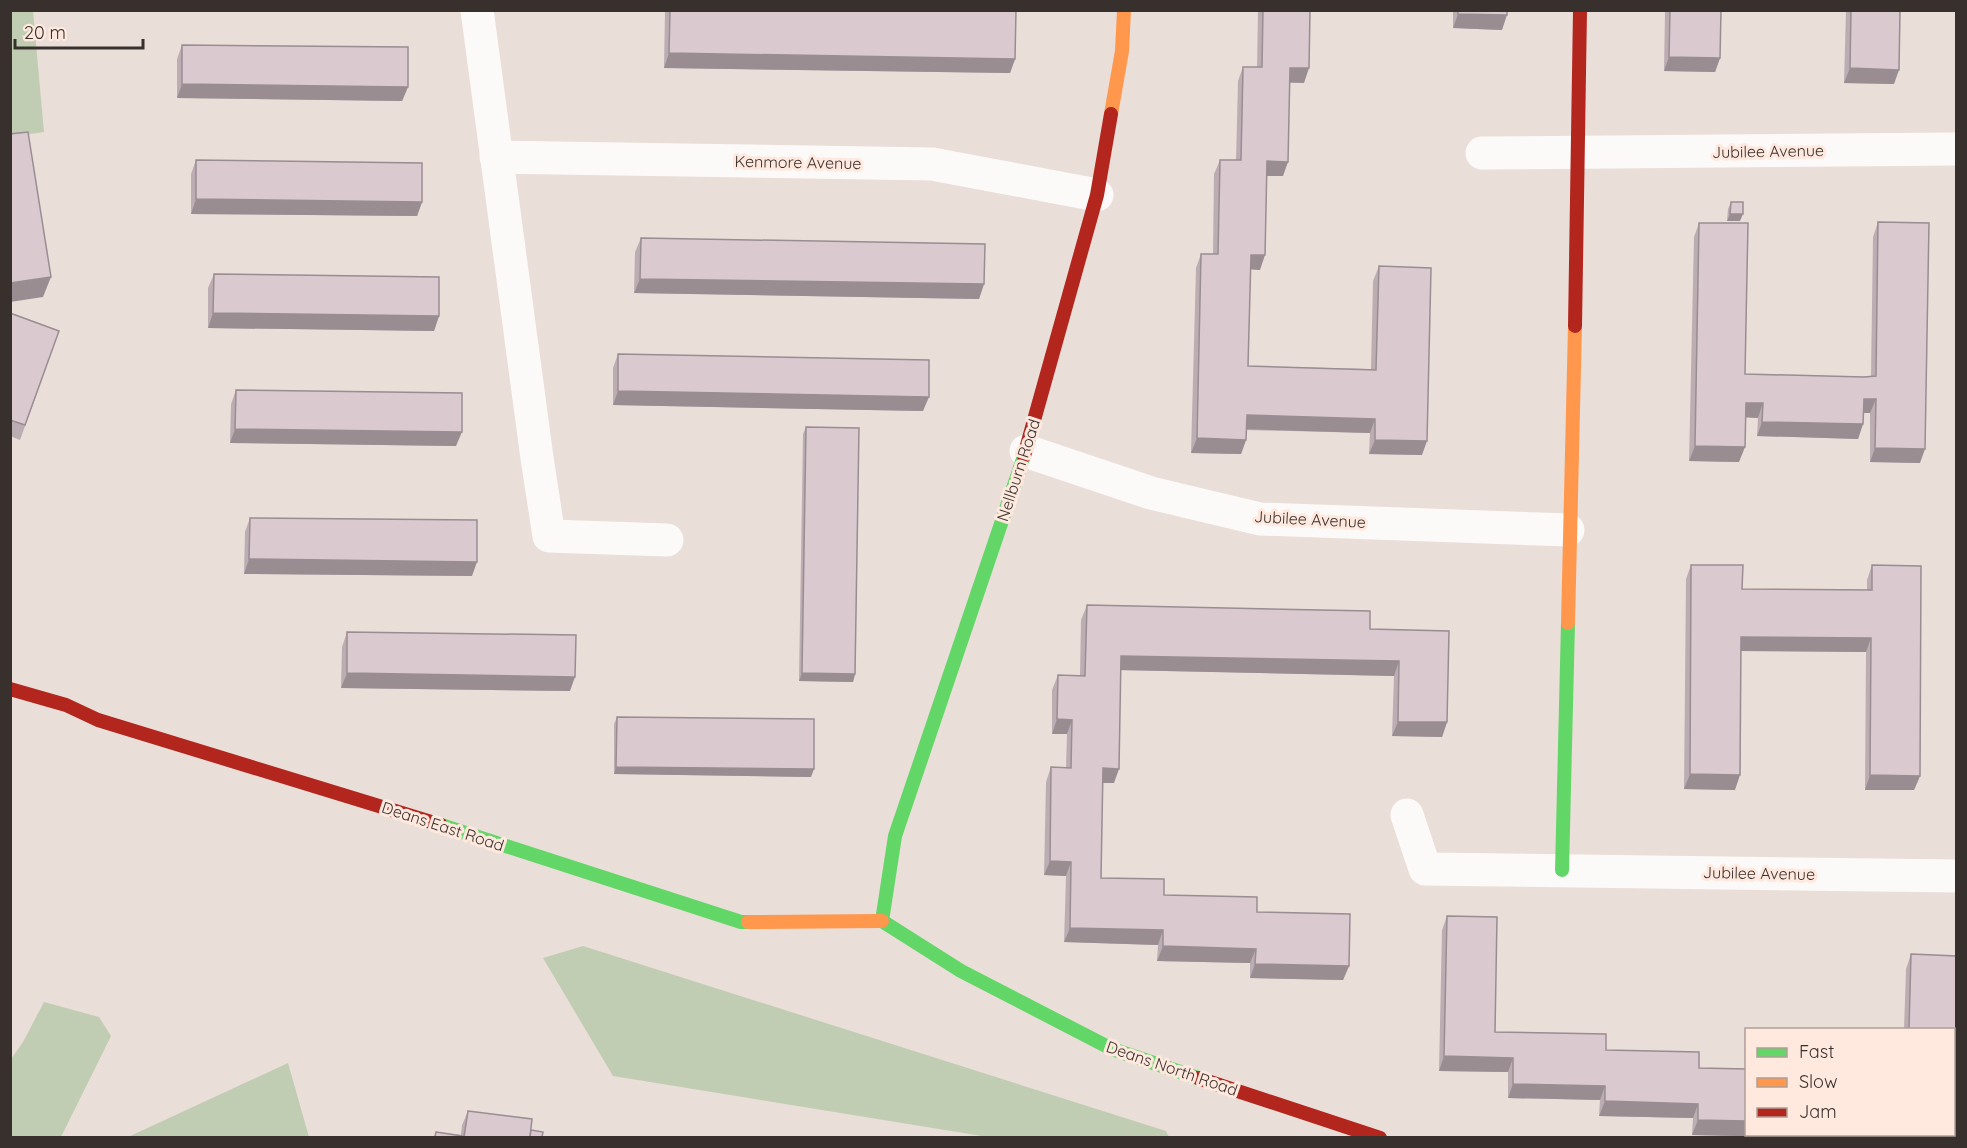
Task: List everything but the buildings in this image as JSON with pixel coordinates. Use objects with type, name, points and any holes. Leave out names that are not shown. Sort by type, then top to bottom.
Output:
[{"type":"street","points":[[477,10],[549,536],[667,540]]},
{"type":"street","name":"Nellburn Road","points":[[882,921],[895,836],[1026,451],[1097,195],[1122,51],[1124,10]]},
{"type":"street","points":[[1562,870],[1568,530],[1580,154],[1580,10]]},
{"type":"street","name":"Jubilee Avenue","points":[[1482,153],[1580,154],[1956,149]]},
{"type":"street","name":"Kenmore Avenue","points":[[496,157],[932,164],[1097,195]]},
{"type":"street","name":"Jubilee Avenue","points":[[1026,451],[1151,493],[1260,519],[1568,530]]},
{"type":"street","name":"Deans East Road","points":[[10,689],[66,705],[98,720],[167,739],[741,922],[882,921]]},
{"type":"street","name":"Jubilee Avenue","points":[[1407,815],[1425,869],[1956,876]]},
{"type":"street","name":"Deans North Road","points":[[882,921],[961,971],[1112,1049],[1380,1137]]},
{"type":"green space","points":[[10,11],[33,11],[44,132],[11,137]]},
{"type":"green space","points":[[583,946],[1166,1131],[1169,1137],[988,1137],[613,1076],[543,958]]},
{"type":"green space","points":[[44,1002],[99,1017],[111,1036],[61,1137],[11,1137],[11,1059],[23,1042]]},
{"type":"green space","points":[[288,1063],[309,1137],[128,1137]]},
{"type":"traffic: fast","points":[[882,921],[895,836],[1024,456]]},
{"type":"traffic: fast","points":[[1562,870],[1568,623]]},
{"type":"traffic: fast","points":[[441,825],[741,922],[748,922]]},
{"type":"traffic: fast","points":[[882,921],[961,971],[1112,1049],[1198,1078]]},
{"type":"traffic: slow","points":[[1111,114],[1122,51],[1124,10]]},
{"type":"traffic: slow","points":[[1568,623],[1575,326]]},
{"type":"traffic: slow","points":[[748,922],[882,921]]},
{"type":"traffic: jam","points":[[1575,326],[1580,10]]},
{"type":"traffic: jam","points":[[1024,456],[1097,195],[1111,114]]},
{"type":"traffic: jam","points":[[10,689],[66,705],[98,720],[441,825]]},
{"type":"traffic: jam","points":[[1198,1078],[1380,1138]]}]
